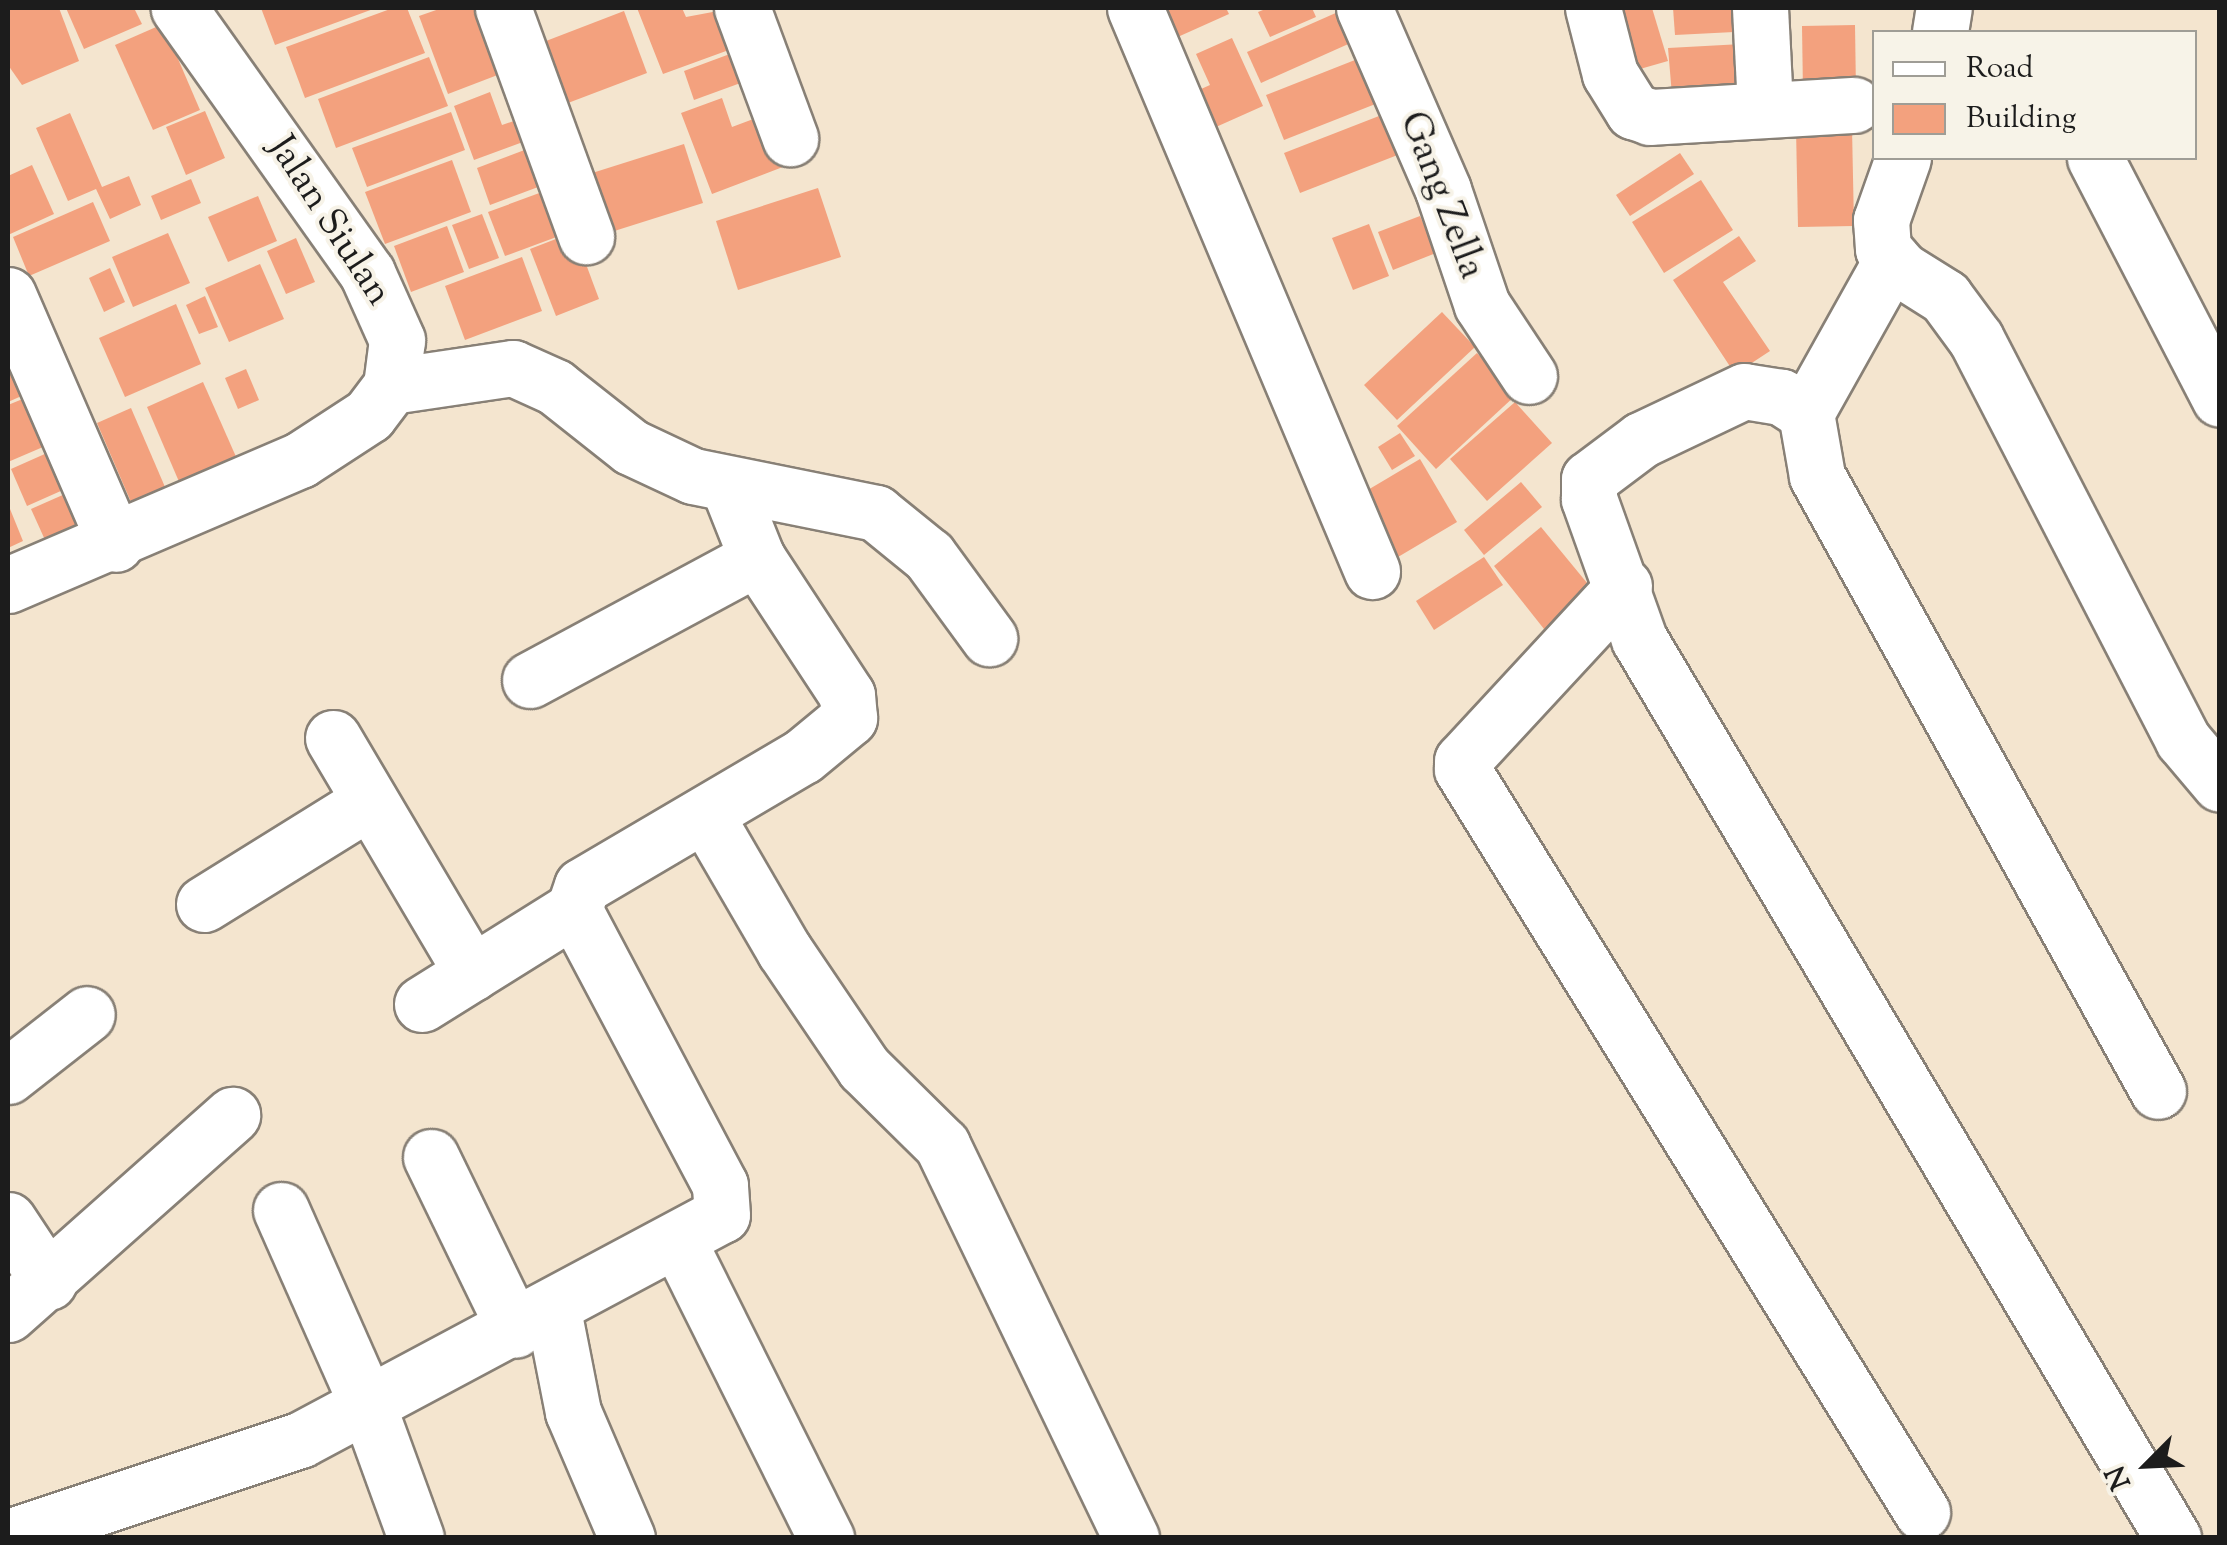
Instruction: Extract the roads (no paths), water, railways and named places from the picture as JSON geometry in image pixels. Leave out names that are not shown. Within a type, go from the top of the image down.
[{"type":"street","name":"Jalan Siulan","points":[[178,8],[367,273],[397,340],[391,386]]},
{"type":"street","points":[[503,8],[586,236]]},
{"type":"street","points":[[742,8],[790,138]]},
{"type":"street","points":[[1134,8],[1372,571]]},
{"type":"street","name":"Gang Zella","points":[[1364,8],[1443,190],[1482,305],[1530,376]]},
{"type":"street","points":[[1593,8],[1610,74],[1632,110],[1650,117],[1854,106]]},
{"type":"street","points":[[1760,8],[1765,108]]},
{"type":"street","points":[[1902,160],[1881,220],[1883,249],[1945,296],[1976,338],[2183,740],[2220,784]]},
{"type":"street","points":[[2096,160],[2220,398]]},
{"type":"street","points":[[1892,259],[1806,413],[1817,476],[2158,1091]]},
{"type":"street","points":[[8,295],[116,544]]},
{"type":"street","points":[[8,586],[116,544],[300,460],[370,415],[391,386],[513,368],[555,387],[649,458],[728,485],[876,513],[929,556],[989,638]]},
{"type":"street","points":[[1806,413],[1781,396],[1744,391],[1641,440],[1589,479],[1589,499],[1624,586],[1639,639],[2173,1538]]},
{"type":"street","points":[[422,1004],[574,909],[582,886],[803,756],[849,718],[846,694],[757,558],[728,485]]},
{"type":"street","points":[[530,680],[757,558]]},
{"type":"street","points":[[1624,586],[1462,761],[1462,770],[1922,1512]]},
{"type":"street","points":[[333,738],[472,973]]},
{"type":"street","points":[[204,904],[370,801]]},
{"type":"street","points":[[706,816],[784,950],[864,1068],[942,1144],[1131,1538]]},
{"type":"street","points":[[8,1537],[225,1468],[368,1406],[679,1243],[722,1214],[720,1185],[574,909]]},
{"type":"street","points":[[8,1076],[88,1014]]},
{"type":"street","points":[[8,1220],[28,1298],[232,1115]]},
{"type":"street","points":[[431,1157],[534,1320],[627,1538]]},
{"type":"street","points":[[282,1210],[368,1406],[416,1538]]},
{"type":"street","points":[[679,1243],[826,1538]]}]
